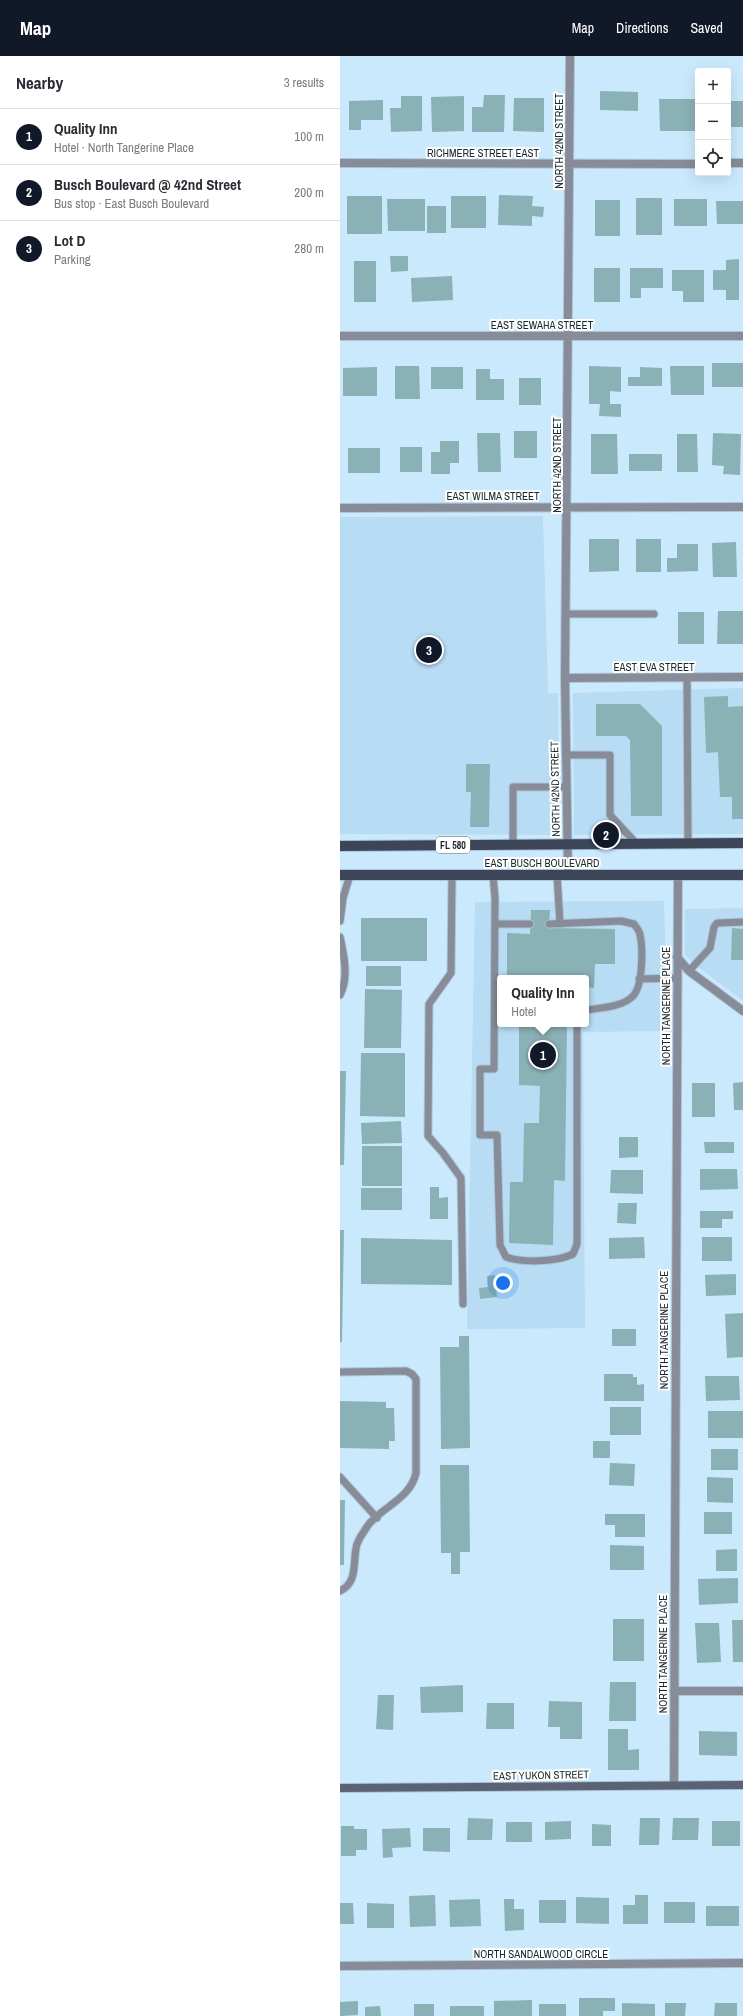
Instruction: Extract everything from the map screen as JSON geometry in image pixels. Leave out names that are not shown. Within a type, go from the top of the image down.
[{"type":"main road","name":"EAST BUSCH BOULEVARD","points":[[340,846],[743,843]]},
{"type":"main road","name":"EAST BUSCH BOULEVARD","points":[[345,875],[743,875]]},
{"type":"street","name":"NORTH 42ND STREET","points":[[568,875],[565,678],[570,56]]},
{"type":"street","name":"RICHMERE STREET EAST","points":[[340,163],[695,164]]},
{"type":"street","points":[[731,163],[743,163]]},
{"type":"street","name":"EAST SEWAHA STREET","points":[[340,336],[743,336]]},
{"type":"street","name":"EAST WILMA STREET","points":[[340,508],[743,507]]},
{"type":"street","name":"EAST EVA STREET","points":[[565,678],[743,677]]},
{"type":"street","name":"NORTH TANGERINE PLACE","points":[[674,1785],[678,875]]},
{"type":"street","points":[[677,957],[689,971],[743,1011]]},
{"type":"street","points":[[674,1691],[743,1691]]},
{"type":"street","name":"EAST YUKON STREET","points":[[340,1788],[743,1785]]},
{"type":"street","name":"NORTH SANDALWOOD CIRCLE","points":[[340,1966],[743,1963]]},
{"type":"lane","points":[[566,614],[654,614]]},
{"type":"lane","points":[[686,677],[688,843]]},
{"type":"lane","points":[[566,755],[610,755],[610,815],[636,843]]},
{"type":"lane","points":[[513,845],[513,787],[566,787]]},
{"type":"lane","points":[[340,921],[345,875]]},
{"type":"lane","points":[[452,875],[451,973],[429,1004],[428,1136],[443,1153],[461,1178],[463,1304]]},
{"type":"lane","points":[[493,875],[495,924],[494,1069],[480,1069],[480,1134],[496,1134],[500,1245],[506,1257],[516,1261],[564,1259],[573,1254],[577,1244],[577,1027]]},
{"type":"lane","points":[[557,875],[560,924]]},
{"type":"lane","points":[[550,924],[621,921],[634,924],[640,934],[638,989],[633,997],[618,1004],[589,1009]]},
{"type":"lane","points":[[689,971],[710,948],[714,927],[717,923],[743,922]]},
{"type":"lane","points":[[495,924],[530,924]]},
{"type":"lane","points":[[340,937],[344,970],[344,988],[340,995]]},
{"type":"lane","points":[[639,979],[677,978]]},
{"type":"lane","points":[[340,1372],[406,1371],[412,1374],[416,1379],[416,1473],[414,1482],[407,1491],[366,1528],[358,1544],[353,1578],[346,1588],[340,1590]]},
{"type":"lane","points":[[340,1477],[377,1518]]},
{"type":"shaded area","points":[[543,516],[548,693],[558,693],[559,835],[340,834],[340,517]]},
{"type":"shaded area","points":[[743,688],[743,834],[574,835],[573,693]]},
{"type":"shaded area","points":[[664,901],[668,1031],[583,1032],[585,1328],[467,1329],[475,902]]},
{"type":"shaded area","points":[[743,908],[743,1001],[694,964],[685,954],[685,909]]},
{"type":"building","points":[[600,91],[638,92],[638,111],[600,110]]},
{"type":"building","points":[[484,95],[505,95],[504,132],[472,132],[472,107],[483,107]]},
{"type":"building","points":[[401,96],[422,96],[422,131],[391,132],[390,108],[401,108]]},
{"type":"building","points":[[464,96],[464,131],[432,132],[431,97]]},
{"type":"building","points":[[514,98],[544,98],[544,132],[513,131]]},
{"type":"building","points":[[659,99],[695,99],[695,131],[660,131]]},
{"type":"building","points":[[383,100],[383,120],[361,120],[361,130],[349,130],[349,101]]},
{"type":"building","points":[[731,101],[743,101],[743,127],[731,127]]},
{"type":"building","points":[[499,195],[533,196],[532,206],[544,207],[543,217],[532,216],[532,226],[498,225]]},
{"type":"building","points":[[347,196],[382,196],[382,234],[347,234]]},
{"type":"building","points":[[451,196],[486,196],[486,228],[451,228]]},
{"type":"building","points":[[636,198],[662,198],[662,235],[636,235]]},
{"type":"building","points":[[387,199],[425,199],[425,231],[388,231]]},
{"type":"building","points":[[674,199],[707,199],[707,226],[674,226]]},
{"type":"building","points":[[595,200],[620,200],[620,236],[595,236]]},
{"type":"building","points":[[716,201],[743,201],[743,224],[717,224]]},
{"type":"building","points":[[427,206],[446,206],[446,233],[427,233]]},
{"type":"building","points":[[390,256],[408,256],[408,271],[391,272]]},
{"type":"building","points":[[739,259],[739,300],[726,300],[726,290],[713,290],[713,270],[726,270],[726,260]]},
{"type":"building","points":[[354,261],[376,261],[376,302],[354,302]]},
{"type":"building","points":[[594,268],[620,268],[620,302],[594,302]]},
{"type":"building","points":[[630,268],[663,268],[663,288],[641,288],[641,298],[630,298]]},
{"type":"building","points":[[672,270],[704,270],[704,302],[683,302],[683,291],[672,291]]},
{"type":"building","points":[[452,276],[453,300],[412,302],[411,278]]},
{"type":"building","points":[[712,363],[743,363],[743,387],[712,387]]},
{"type":"building","points":[[395,366],[419,366],[420,399],[395,399]]},
{"type":"building","points":[[589,366],[621,367],[621,392],[610,391],[610,404],[621,404],[621,417],[599,416],[600,404],[589,404]]},
{"type":"building","points":[[670,366],[704,366],[704,395],[671,395]]},
{"type":"building","points":[[377,367],[377,396],[343,396],[343,368]]},
{"type":"building","points":[[431,367],[463,367],[463,389],[431,389]]},
{"type":"building","points":[[640,367],[662,368],[662,386],[628,386],[628,377],[640,377]]},
{"type":"building","points":[[476,369],[490,369],[490,379],[504,379],[504,400],[476,400]]},
{"type":"building","points":[[519,378],[541,378],[541,405],[519,405]]},
{"type":"building","points":[[514,431],[537,431],[537,458],[514,458]]},
{"type":"building","points":[[477,433],[500,433],[501,472],[478,472]]},
{"type":"building","points":[[713,433],[741,434],[740,475],[723,474],[724,466],[712,465]]},
{"type":"building","points":[[591,434],[617,434],[618,474],[591,474]]},
{"type":"building","points":[[677,434],[697,434],[698,472],[677,472]]},
{"type":"building","points":[[440,441],[459,441],[459,463],[450,463],[450,474],[431,474],[431,452],[440,452]]},
{"type":"building","points":[[400,447],[422,447],[422,472],[400,472]]},
{"type":"building","points":[[348,448],[380,448],[380,473],[348,473]]},
{"type":"building","points":[[629,454],[662,454],[662,471],[629,471]]},
{"type":"building","points":[[589,539],[619,539],[619,571],[589,572]]},
{"type":"building","points":[[636,539],[661,539],[661,572],[636,572]]},
{"type":"building","points":[[736,542],[737,577],[713,577],[712,543]]},
{"type":"building","points":[[677,544],[698,544],[698,571],[667,572],[667,558],[677,558]]},
{"type":"building","points":[[718,611],[743,611],[743,644],[717,644]]},
{"type":"building","points":[[678,612],[704,612],[704,644],[678,644]]},
{"type":"building","points":[[728,696],[728,707],[743,706],[743,819],[732,819],[732,797],[720,797],[718,752],[706,753],[704,697]]},
{"type":"building","points":[[596,704],[640,704],[662,726],[662,816],[631,816],[630,740],[626,736],[596,736]]},
{"type":"building","points":[[466,764],[490,764],[489,827],[470,827],[471,792],[466,792]]},
{"type":"building","points":[[531,910],[550,910],[549,928],[615,929],[615,964],[595,964],[594,988],[589,987],[589,975],[507,975],[507,933],[530,934]]},
{"type":"building","points":[[361,918],[427,918],[427,961],[361,961]]},
{"type":"building","points":[[732,928],[743,929],[743,960],[731,960]]},
{"type":"building","points":[[366,966],[401,966],[401,986],[366,986]]},
{"type":"building","points":[[365,989],[402,990],[401,1048],[364,1048]]},
{"type":"building","points":[[519,1027],[567,1027],[565,1181],[554,1180],[553,1245],[509,1243],[510,1182],[523,1182],[524,1123],[539,1123],[540,1086],[519,1085]]},
{"type":"building","points":[[361,1053],[405,1053],[405,1117],[360,1116]]},
{"type":"building","points":[[340,1071],[346,1071],[344,1165],[340,1165]]},
{"type":"building","points":[[743,1082],[743,1110],[734,1110],[733,1083]]},
{"type":"building","points":[[692,1083],[715,1083],[715,1117],[692,1117]]},
{"type":"building","points":[[401,1121],[402,1143],[362,1144],[361,1123]]},
{"type":"building","points":[[619,1137],[638,1137],[638,1157],[619,1158]]},
{"type":"building","points":[[704,1142],[734,1142],[734,1153],[705,1153]]},
{"type":"building","points":[[362,1146],[402,1146],[402,1186],[362,1186]]},
{"type":"building","points":[[700,1169],[737,1169],[738,1189],[700,1190]]},
{"type":"building","points":[[611,1170],[643,1170],[643,1194],[610,1193]]},
{"type":"building","points":[[430,1187],[439,1187],[439,1198],[448,1197],[448,1219],[430,1219]]},
{"type":"building","points":[[361,1188],[402,1188],[402,1210],[361,1210]]},
{"type":"building","points":[[618,1203],[637,1203],[636,1224],[617,1223]]},
{"type":"building","points":[[700,1211],[733,1211],[733,1219],[722,1219],[722,1228],[700,1228]]},
{"type":"building","points":[[340,1230],[344,1230],[342,1342],[340,1342]]},
{"type":"building","points":[[644,1237],[645,1258],[609,1259],[609,1238]]},
{"type":"building","points":[[702,1237],[732,1237],[732,1261],[702,1261]]},
{"type":"building","points":[[361,1238],[452,1240],[452,1285],[361,1284]]},
{"type":"building","points":[[736,1274],[736,1295],[706,1296],[705,1275]]},
{"type":"building","points":[[495,1275],[497,1297],[480,1299],[479,1288],[488,1287],[487,1276]]},
{"type":"building","points":[[743,1313],[743,1357],[727,1358],[725,1314]]},
{"type":"building","points":[[612,1329],[636,1329],[636,1346],[612,1346]]},
{"type":"building","points":[[459,1336],[469,1336],[470,1448],[441,1449],[440,1347],[459,1347]]},
{"type":"building","points":[[604,1374],[633,1374],[633,1377],[637,1377],[637,1385],[644,1384],[644,1401],[604,1401]]},
{"type":"building","points":[[705,1376],[739,1376],[740,1400],[706,1401]]},
{"type":"building","points":[[340,1401],[386,1402],[386,1408],[394,1408],[395,1441],[389,1441],[389,1449],[340,1448]]},
{"type":"building","points":[[610,1407],[641,1407],[641,1435],[610,1435]]},
{"type":"building","points":[[708,1411],[743,1411],[743,1438],[708,1438]]},
{"type":"building","points":[[593,1441],[610,1441],[610,1458],[593,1458]]},
{"type":"building","points":[[711,1449],[738,1449],[738,1470],[711,1470]]},
{"type":"building","points":[[610,1463],[635,1464],[634,1486],[609,1485]]},
{"type":"building","points":[[440,1465],[469,1465],[470,1552],[460,1552],[460,1574],[451,1574],[451,1553],[441,1553]]},
{"type":"building","points":[[707,1477],[733,1478],[733,1503],[707,1502]]},
{"type":"building","points":[[340,1500],[345,1500],[344,1565],[340,1565]]},
{"type":"building","points":[[704,1512],[732,1512],[732,1534],[704,1534]]},
{"type":"building","points":[[605,1514],[645,1514],[645,1537],[615,1537],[615,1525],[605,1525]]},
{"type":"building","points":[[610,1545],[644,1546],[644,1570],[610,1570]]},
{"type":"building","points":[[737,1549],[737,1571],[716,1571],[716,1550]]},
{"type":"building","points":[[738,1578],[738,1603],[699,1605],[698,1579]]},
{"type":"building","points":[[613,1619],[644,1619],[644,1661],[613,1661]]},
{"type":"building","points":[[732,1620],[743,1620],[743,1662],[733,1662]]},
{"type":"building","points":[[695,1623],[719,1623],[721,1662],[697,1663]]},
{"type":"building","points":[[610,1682],[636,1682],[636,1721],[609,1721]]},
{"type":"building","points":[[463,1685],[463,1712],[421,1713],[420,1687]]},
{"type":"building","points":[[378,1695],[394,1695],[393,1730],[376,1729]]},
{"type":"building","points":[[549,1701],[582,1702],[582,1739],[560,1739],[560,1727],[548,1727]]},
{"type":"building","points":[[487,1703],[514,1703],[514,1729],[486,1729]]},
{"type":"building","points":[[608,1729],[628,1729],[628,1750],[639,1749],[639,1770],[608,1770]]},
{"type":"building","points":[[699,1731],[737,1732],[737,1756],[699,1755]]},
{"type":"building","points":[[468,1818],[493,1819],[492,1840],[467,1840]]},
{"type":"building","points":[[640,1818],[660,1818],[659,1845],[639,1845]]},
{"type":"building","points":[[673,1818],[699,1818],[698,1840],[672,1840]]},
{"type":"building","points":[[571,1821],[571,1839],[545,1840],[545,1822]]},
{"type":"building","points":[[712,1821],[740,1821],[740,1846],[712,1846]]},
{"type":"building","points":[[506,1822],[532,1822],[532,1842],[506,1842]]},
{"type":"building","points":[[592,1824],[611,1825],[611,1846],[592,1846]]},
{"type":"building","points":[[341,1826],[354,1826],[354,1829],[367,1829],[367,1850],[356,1850],[356,1856],[341,1856]]},
{"type":"building","points":[[410,1828],[411,1847],[392,1848],[393,1857],[383,1858],[382,1829]]},
{"type":"building","points":[[423,1828],[450,1828],[450,1852],[423,1851]]},
{"type":"building","points":[[435,1895],[436,1926],[410,1927],[409,1896]]},
{"type":"building","points":[[635,1895],[648,1895],[648,1924],[623,1924],[623,1905],[635,1905]]},
{"type":"building","points":[[576,1897],[609,1898],[609,1924],[576,1923]]},
{"type":"building","points":[[480,1899],[481,1926],[450,1927],[449,1900]]},
{"type":"building","points":[[504,1899],[514,1899],[514,1909],[524,1909],[524,1930],[505,1931]]},
{"type":"building","points":[[539,1900],[566,1900],[566,1923],[539,1923]]},
{"type":"building","points":[[664,1902],[695,1902],[695,1923],[664,1923]]},
{"type":"building","points":[[340,1903],[353,1903],[354,1924],[340,1924]]},
{"type":"building","points":[[367,1903],[394,1904],[394,1928],[367,1928]]},
{"type":"building","points":[[706,1906],[739,1906],[739,1926],[706,1926]]},
{"type":"building","points":[[579,1998],[615,1998],[615,2011],[603,2011],[603,2016],[579,2016]]},
{"type":"building","points":[[532,2000],[532,2016],[494,2016],[494,2001]]},
{"type":"building","points":[[358,2001],[358,2015],[340,2016],[340,2002]]},
{"type":"building","points":[[622,2003],[655,2004],[655,2016],[622,2016]]},
{"type":"building","points":[[665,2003],[686,2003],[685,2016],[665,2016]]},
{"type":"building","points":[[715,2003],[737,2003],[737,2016],[714,2016]]},
{"type":"building","points":[[414,2004],[434,2004],[434,2016],[414,2016]]},
{"type":"building","points":[[539,2004],[566,2004],[566,2016],[539,2016]]},
{"type":"building","points":[[380,2006],[381,2016],[365,2016],[365,2007]]},
{"type":"building","points":[[450,2006],[484,2006],[484,2016],[450,2016]]},
{"type":"place","name":"Lot D","points":[[429,650]]},
{"type":"place","name":"Busch Boulevard @ 42nd Street","points":[[606,835]]},
{"type":"place","name":"Quality Inn","points":[[543,1055]]}]
